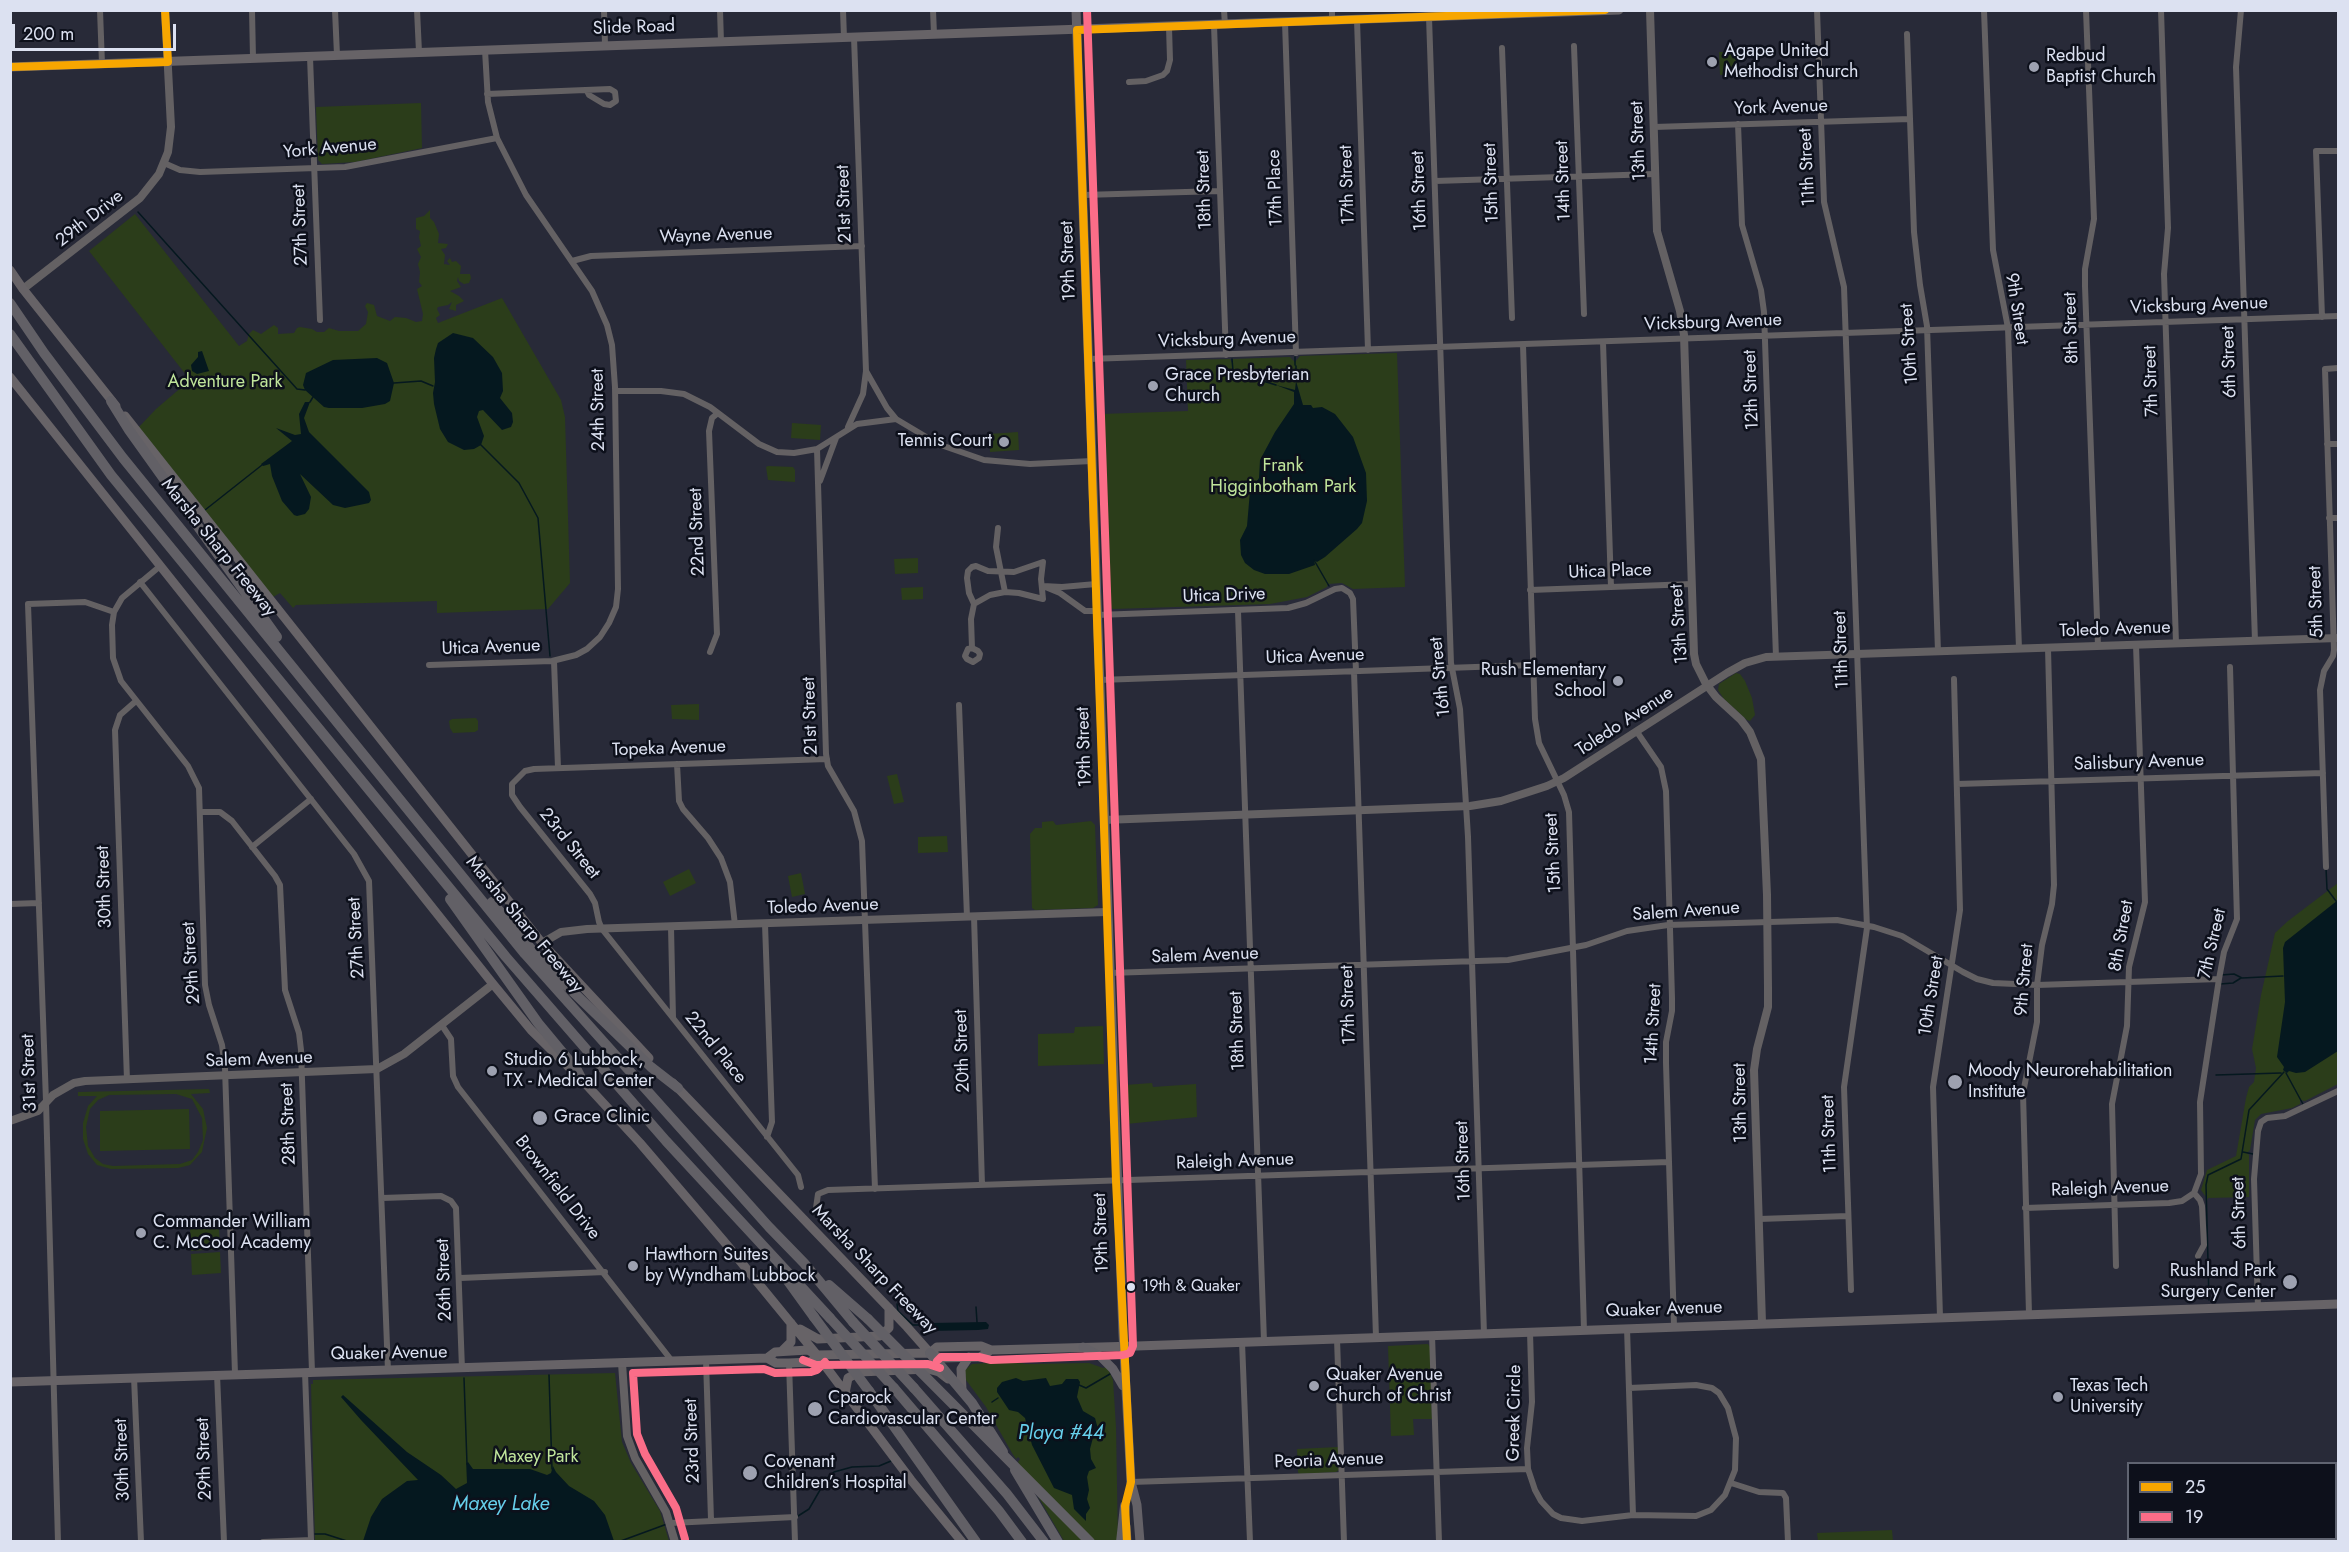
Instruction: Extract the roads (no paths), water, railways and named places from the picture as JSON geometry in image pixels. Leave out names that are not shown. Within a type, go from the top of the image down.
[{"type":"highway","name":"Marsha Sharp Freeway","points":[[10,303],[44,353],[123,458],[525,954],[804,1263],[1007,1494],[1044,1542]]},
{"type":"highway","name":"Marsha Sharp Freeway","points":[[10,334],[111,475],[506,957],[666,1141],[894,1388],[999,1511],[1022,1542]]},
{"type":"highway","points":[[10,341],[31,365]]},
{"type":"highway","points":[[111,401],[129,430],[283,644],[289,661]]},
{"type":"highway","points":[[400,828],[538,1023],[577,1070],[582,1080]]},
{"type":"highway","points":[[456,870],[481,890],[542,962],[651,1067],[678,1088]]},
{"type":"highway","points":[[764,1246],[976,1542]]},
{"type":"highway","points":[[804,1263],[868,1319],[1090,1542]]},
{"type":"highway","points":[[930,1353],[982,1417],[1058,1542]]},
{"type":"highway","points":[[1121,1542],[1125,1506]]},
{"type":"main road","name":"19th Street","points":[[1077,10],[1116,1181],[1131,1482],[1137,1505],[1140,1538]]},
{"type":"main road","name":"Slide Road","points":[[10,68],[605,45],[1169,27],[1285,22],[1332,16],[1357,20],[1489,13],[1619,10]]},
{"type":"main road","name":"Marsha Sharp Freeway","points":[[10,270],[111,401],[137,430],[237,560],[542,943],[587,994],[930,1353]]},
{"type":"main road","points":[[10,377],[493,984],[531,1030],[582,1080],[679,1188],[817,1355],[911,1480],[962,1542]]},
{"type":"main road","name":"Quaker Avenue","points":[[930,1353],[937,1347],[981,1346],[990,1350],[2338,1304]]},
{"type":"main road","points":[[790,1323],[818,1339],[880,1336],[889,1328],[889,1308]]},
{"type":"main road","points":[[782,1351],[791,1342],[790,1323]]},
{"type":"main road","points":[[1083,1347],[1100,1356],[1113,1369],[1126,1392]]},
{"type":"main road","name":"Quaker Avenue","points":[[767,1358],[775,1352],[808,1350],[817,1355],[930,1353],[940,1358],[980,1357],[990,1350]]},
{"type":"main road","name":"Quaker Avenue","points":[[10,1382],[767,1358],[776,1363],[789,1363],[811,1362],[817,1355]]},
{"type":"main road","points":[[962,1390],[961,1369],[969,1357]]},
{"type":"main road","points":[[845,1393],[848,1378],[859,1372],[928,1369],[939,1372],[962,1390]]},
{"type":"main road","name":"19th Street","points":[[1127,1542],[1125,1506],[1131,1482]]},
{"type":"street","points":[[100,10],[102,64]]},
{"type":"street","points":[[165,10],[171,127],[170,144],[165,163]]},
{"type":"street","points":[[252,10],[253,58]]},
{"type":"street","points":[[335,10],[337,55]]},
{"type":"street","points":[[417,10],[418,52]]},
{"type":"street","points":[[604,10],[605,45]]},
{"type":"street","points":[[720,10],[721,42]]},
{"type":"street","points":[[843,10],[844,38]]},
{"type":"street","points":[[933,10],[934,34]]},
{"type":"street","points":[[1224,10],[1225,24]]},
{"type":"street","name":"13th Street","points":[[1650,10],[1657,231],[1680,311],[1684,339],[1694,654],[1696,664],[1707,686],[1750,732],[1761,759],[1768,922],[1768,1006],[1754,1070],[1762,1323]]},
{"type":"street","name":"11th Street","points":[[1817,10],[1824,202],[1842,273],[1846,333],[1867,925],[1844,1087],[1851,1290]]},
{"type":"street","name":"9th Street","points":[[1984,10],[1993,250],[2007,328],[2019,649]]},
{"type":"street","name":"8th Street","points":[[2086,10],[2094,219],[2085,269],[2098,646]]},
{"type":"street","name":"7th Street","points":[[2161,10],[2168,228],[2164,274],[2165,322],[2176,643]]},
{"type":"street","name":"6th Street","points":[[2241,10],[2236,67],[2255,641]]},
{"type":"street","name":"16th Street","points":[[1429,17],[1452,668],[1460,709],[1465,807],[1484,1334]]},
{"type":"street","name":"17th Street","points":[[1357,20],[1368,350]]},
{"type":"street","name":"17th Place","points":[[1285,22],[1296,352]]},
{"type":"street","name":"18th Street","points":[[1214,25],[1226,355]]},
{"type":"street","points":[[1129,82],[1146,81],[1163,75],[1167,71],[1170,60],[1169,27]]},
{"type":"street","name":"10th Street","points":[[1907,34],[1915,243],[1927,330],[1938,652]]},
{"type":"street","name":"21st Street","points":[[846,430],[859,406],[866,382],[854,37]]},
{"type":"street","name":"14th Street","points":[[1574,46],[1584,314]]},
{"type":"street","name":"15th Street","points":[[1502,48],[1512,318]]},
{"type":"street","name":"24th Street","points":[[485,50],[487,94],[497,138],[526,195],[592,291],[607,325],[612,345],[615,391],[618,589],[616,607],[600,637],[587,649],[576,655],[554,661]]},
{"type":"street","name":"27th Street","points":[[310,57],[320,320]]},
{"type":"street","points":[[487,94],[586,91]]},
{"type":"street","name":"York Avenue","points":[[1654,127],[1910,119]]},
{"type":"street","name":"12th Street","points":[[1738,124],[1741,214],[1763,300],[1776,657]]},
{"type":"street","name":"York Avenue","points":[[165,163],[180,170],[200,172],[358,165],[497,138]]},
{"type":"street","points":[[2322,317],[2316,151],[2338,150]]},
{"type":"street","name":"29th Drive","points":[[23,289],[140,198],[153,184],[165,163]]},
{"type":"street","points":[[1435,181],[1655,174]]},
{"type":"street","points":[[1083,195],[1220,191]]},
{"type":"street","name":"Wayne Avenue","points":[[572,261],[591,256],[862,246]]},
{"type":"street","name":"Vicksburg Avenue","points":[[1088,359],[2338,316]]},
{"type":"street","points":[[1603,342],[1611,587]]},
{"type":"street","name":"15th Street","points":[[1523,345],[1536,728],[1539,742],[1568,807],[1584,1330]]},
{"type":"street","name":"5th Street","points":[[2326,867],[2320,690],[2324,672],[2333,656],[2336,638],[2329,518],[2325,369],[2338,368]]},
{"type":"street","name":"21st Street","points":[[866,370],[887,408],[896,419]]},
{"type":"street","points":[[615,391],[662,391],[684,394],[718,413],[759,444],[777,452],[794,453],[817,449],[846,430],[867,422],[896,419],[938,444],[984,460],[1030,464],[1092,461]]},
{"type":"street","name":"22nd Street","points":[[710,652],[717,634],[709,431],[712,418],[718,413]]},
{"type":"street","points":[[818,487],[836,438]]},
{"type":"street","points":[[2327,444],[2338,444]]},
{"type":"street","name":"21st Street","points":[[817,449],[827,759],[834,776],[855,811],[862,841],[875,1189]]},
{"type":"street","points":[[2329,518],[2338,518]]},
{"type":"street","points":[[999,528],[996,547],[1005,592]]},
{"type":"street","points":[[972,648],[971,619],[974,604],[967,584],[967,574],[970,569],[976,566],[988,572],[1002,572],[1022,570],[1043,562],[1043,599],[1018,592],[1005,592],[990,595],[974,604]]},
{"type":"street","points":[[114,612],[122,598],[159,567]]},
{"type":"street","name":"27th Street","points":[[140,582],[362,864],[369,881],[388,1371]]},
{"type":"street","points":[[1043,586],[1096,584]]},
{"type":"street","name":"Utica Place","points":[[1530,590],[1692,584]]},
{"type":"street","points":[[1043,586],[1060,593],[1085,611],[1097,613]]},
{"type":"street","name":"Utica Drive","points":[[1097,613],[1288,608],[1306,603],[1335,589],[1342,588],[1347,591]]},
{"type":"street","name":"17th Street","points":[[1347,591],[1354,601],[1358,811],[1376,1337]]},
{"type":"street","name":"31st Street","points":[[58,1542],[53,1392],[55,1380],[28,604],[85,602],[114,612]]},
{"type":"street","name":"18th Street","points":[[1238,611],[1264,1341]]},
{"type":"street","name":"29th Street","points":[[114,612],[113,658],[121,681],[195,777],[199,788],[205,985],[222,1045],[225,1076],[235,1374]]},
{"type":"street","name":"Toledo Avenue","points":[[1104,819],[1465,807],[1508,799],[1557,782],[1707,686],[1755,659],[2336,638]]},
{"type":"street","name":"8th Street","points":[[2116,1266],[2112,1104],[2127,1026],[2129,968],[2145,902],[2136,645]]},
{"type":"street","name":"9th Street","points":[[2029,1314],[2023,1093],[2037,1022],[2037,985],[2042,945],[2052,904],[2048,648]]},
{"type":"street","points":[[554,661],[558,768]]},
{"type":"street","name":"Utica Avenue","points":[[429,665],[554,661]]},
{"type":"street","name":"Utica Avenue","points":[[1099,680],[1533,665]]},
{"type":"street","name":"7th Street","points":[[2194,1193],[2201,1174],[2200,1110],[2218,979],[2224,952],[2237,919],[2230,667]]},
{"type":"street","name":"10th Street","points":[[1940,1317],[1933,1087],[1960,910],[1954,679]]},
{"type":"street","name":"30th Street","points":[[127,1080],[115,730],[120,715],[136,701]]},
{"type":"street","name":"20th Street","points":[[959,705],[982,1185]]},
{"type":"street","name":"14th Street","points":[[1637,732],[1654,755],[1664,778],[1672,1011],[1666,1042],[1674,1326]]},
{"type":"street","name":"Topeka Avenue","points":[[515,780],[525,771],[558,768],[827,759]]},
{"type":"street","points":[[677,764],[679,801],[721,858],[730,882],[735,925]]},
{"type":"street","name":"Salisbury Avenue","points":[[1957,784],[2323,772]]},
{"type":"street","name":"23rd Street","points":[[515,780],[512,784],[512,795],[590,894],[595,903],[602,929]]},
{"type":"street","points":[[252,847],[311,799]]},
{"type":"street","name":"28th Street","points":[[200,812],[214,811],[226,816],[280,885],[285,990],[299,1033],[302,1073],[311,1540],[263,1542]]},
{"type":"street","points":[[10,904],[39,903]]},
{"type":"street","name":"Toledo Avenue","points":[[542,943],[561,932],[602,929],[1107,912]]},
{"type":"street","name":"Salem Avenue","points":[[1109,973],[1472,962],[1525,958],[1574,948],[1627,931],[1670,925],[1837,920],[1867,925],[1902,936],[1977,979],[1993,983],[2037,985],[2218,979]]},
{"type":"street","points":[[765,924],[772,1122],[767,1137]]},
{"type":"street","points":[[670,927],[673,1019]]},
{"type":"street","name":"22nd Place","points":[[602,929],[798,1175],[801,1187]]},
{"type":"street","name":"Salem Avenue","points":[[10,1121],[38,1111],[46,1101],[74,1083],[377,1069],[404,1054],[493,984]]},
{"type":"street","name":"Brownfield Drive","points":[[441,1024],[451,1039],[453,1076],[458,1087],[605,1272],[673,1362]]},
{"type":"street","name":"6th Street","points":[[2259,1307],[2254,1170],[2258,1131],[2264,1120],[2292,1114],[2338,1091]]},
{"type":"street","name":"Raleigh Avenue","points":[[816,1208],[816,1198],[822,1191],[1669,1162]]},
{"type":"street","points":[[2194,1193],[2202,1206],[2204,1245],[2198,1256]]},
{"type":"street","name":"Raleigh Avenue","points":[[2025,1208],[2169,1203],[2182,1201],[2194,1193]]},
{"type":"street","name":"26th Street","points":[[382,1198],[443,1197],[454,1204],[457,1212],[462,1369]]},
{"type":"street","points":[[1759,1219],[1848,1216]]},
{"type":"street","points":[[460,1278],[605,1272]]},
{"type":"street","points":[[1627,1328],[1633,1515]]},
{"type":"street","name":"Greek Circle","points":[[1530,1332],[1532,1402],[1527,1448],[1528,1468],[1535,1490],[1553,1514],[1561,1518],[1582,1521],[1633,1515],[1696,1516],[1711,1510],[1720,1502],[1731,1483],[1737,1455],[1736,1438],[1728,1408],[1719,1393],[1712,1388],[1696,1385],[1629,1388]]},
{"type":"street","points":[[1432,1335],[1439,1542]]},
{"type":"street","points":[[1337,1339],[1344,1542]]},
{"type":"street","points":[[1242,1342],[1250,1542]]},
{"type":"street","name":"23rd Street","points":[[706,1360],[711,1520]]},
{"type":"street","points":[[622,1363],[627,1436],[635,1458],[656,1493],[670,1523],[675,1542]]},
{"type":"street","points":[[789,1363],[795,1542]]},
{"type":"street","name":"29th Street","points":[[217,1374],[224,1542]]},
{"type":"street","name":"30th Street","points":[[135,1377],[141,1542]]},
{"type":"street","name":"Peoria Avenue","points":[[1131,1482],[1528,1468]]},
{"type":"street","points":[[1731,1483],[1759,1492],[1783,1493],[1786,1498],[1788,1542]]},
{"type":"street","points":[[670,1523],[795,1517]]},
{"type":"water","points":[[453,333],[473,338],[493,357],[502,373],[503,391],[500,398],[512,413],[511,427],[502,430],[483,410],[479,411],[477,417],[484,436],[481,445],[474,449],[464,450],[448,442],[440,429],[434,404],[436,349],[438,343]]},
{"type":"water","points":[[202,351],[209,371],[197,374],[192,371],[191,365],[198,357],[198,352]]},
{"type":"water","points":[[377,358],[387,363],[394,383],[390,401],[385,404],[362,408],[329,408],[324,407],[305,390],[303,385],[306,373],[333,360]]},
{"type":"water","points":[[1296,381],[1303,405],[1311,405],[1313,408],[1322,407],[1335,414],[1353,437],[1366,473],[1367,501],[1362,523],[1325,557],[1317,562],[1314,560],[1315,565],[1289,574],[1265,574],[1245,563],[1241,555],[1240,540],[1247,526],[1250,491],[1259,478],[1260,460],[1294,404],[1294,392],[1276,385],[1295,390]]},
{"type":"water","points":[[305,402],[310,402],[304,418],[309,432],[369,492],[371,500],[369,503],[345,508],[333,505],[300,474],[311,497],[309,509],[305,514],[297,516],[282,501],[270,464],[263,466],[261,464],[292,441],[276,428],[295,435],[301,434],[299,414]]},
{"type":"water","points":[[2338,900],[2338,1051],[2305,1072],[2289,1071],[2287,1073],[2283,1070],[2284,1067],[2277,1057],[2285,1002],[2283,948],[2285,942]]},
{"type":"water","points":[[986,1322],[989,1325],[988,1329],[978,1330],[931,1331],[927,1325],[931,1323]]},
{"type":"water","name":"Playa #44","points":[[1016,1378],[1023,1381],[1046,1378],[1050,1386],[1062,1384],[1066,1379],[1078,1379],[1080,1382],[1077,1397],[1083,1411],[1095,1418],[1098,1429],[1094,1434],[1090,1449],[1091,1459],[1096,1468],[1089,1471],[1087,1477],[1089,1490],[1087,1499],[1090,1508],[1086,1514],[1086,1521],[1074,1509],[1072,1495],[1054,1488],[1032,1445],[1025,1418],[1018,1412],[1009,1410],[997,1392],[1002,1382]]},
{"type":"water","name":"Maxey Lake","points":[[343,1395],[407,1452],[441,1475],[456,1489],[467,1483],[466,1464],[468,1462],[473,1469],[530,1469],[547,1475],[551,1473],[553,1466],[569,1486],[594,1501],[605,1515],[614,1541],[363,1541],[371,1517],[382,1499],[407,1481],[418,1480],[361,1420],[341,1397]]},
{"type":"waterway","points":[[138,212],[297,389],[305,390]]},
{"type":"waterway","points":[[1295,357],[1295,365]]},
{"type":"waterway","points":[[1232,359],[1233,371]]},
{"type":"waterway","points":[[1296,366],[1296,381]]},
{"type":"waterway","points":[[1234,372],[1276,385]]},
{"type":"waterway","points":[[394,383],[421,381],[433,386]]},
{"type":"waterway","points":[[310,402],[313,397]]},
{"type":"waterway","points":[[481,445],[519,483],[538,518],[550,656]]},
{"type":"waterway","points":[[205,510],[262,465]]},
{"type":"waterway","points":[[1314,560],[1329,586]]},
{"type":"waterway","points":[[2326,868],[2327,889],[2336,901]]},
{"type":"waterway","points":[[2221,975],[2234,974],[2242,978],[2283,976]]},
{"type":"waterway","points":[[2220,984],[2233,983],[2241,978]]},
{"type":"waterway","points":[[2209,1300],[2206,1185],[2208,1175],[2241,1159],[2249,1110],[2284,1072]]},
{"type":"waterway","points":[[2216,1075],[2281,1073]]},
{"type":"waterway","points":[[2286,1073],[2304,1106]]},
{"type":"waterway","points":[[2243,1152],[2253,1154]]},
{"type":"waterway","points":[[897,1304],[898,1311],[913,1325],[927,1325]]},
{"type":"waterway","points":[[976,1307],[977,1322]]},
{"type":"waterway","points":[[1079,1385],[1086,1388],[1110,1374]]},
{"type":"waterway","points":[[549,1375],[552,1469]]},
{"type":"waterway","points":[[464,1378],[467,1464]]},
{"type":"waterway","points":[[992,1402],[998,1398]]},
{"type":"waterway","points":[[798,1516],[809,1509],[827,1478],[834,1472],[852,1467],[879,1466],[891,1461]]},
{"type":"waterway","points":[[618,1542],[667,1524]]},
{"type":"waterway","points":[[315,1534],[325,1534],[350,1542]]},
{"type":"place","name":"Agape United Methodist Church","points":[[1712,62]]},
{"type":"place","name":"Redbud Baptist Church","points":[[2034,67]]},
{"type":"place","name":"Grace Presbyterian Church","points":[[1153,386]]},
{"type":"place","name":"Tennis Court","points":[[1004,442]]},
{"type":"place","name":"Rush Elementary School","points":[[1618,681]]},
{"type":"place","name":"Studio 6 Lubbock, TX - Medical Center","points":[[492,1071]]},
{"type":"place","name":"Moody Neurorehabilitation Institute","points":[[1955,1082]]},
{"type":"place","name":"Grace Clinic","points":[[540,1118]]},
{"type":"place","name":"Commander William C. McCool Academy","points":[[141,1233]]},
{"type":"place","name":"Hawthorn Suites by Wyndham Lubbock","points":[[633,1266]]},
{"type":"place","name":"Rushland Park Surgery Center","points":[[2290,1282]]},
{"type":"place","name":"19th & Quaker","points":[[1131,1287]]},
{"type":"place","name":"Quaker Avenue Church of Christ","points":[[1314,1386]]},
{"type":"place","name":"Texas Tech University","points":[[2058,1397]]},
{"type":"place","name":"Cparock Cardiovascular Center","points":[[815,1409]]},
{"type":"place","name":"Covenant Children’s Hospital","points":[[750,1473]]},
{"type":"park label","name":"Adventure Park","points":[[225,383]]},
{"type":"park label","name":"Frank Higginbotham Park","points":[[1283,477]]},
{"type":"park label","name":"Maxey Park","points":[[536,1458]]}]
